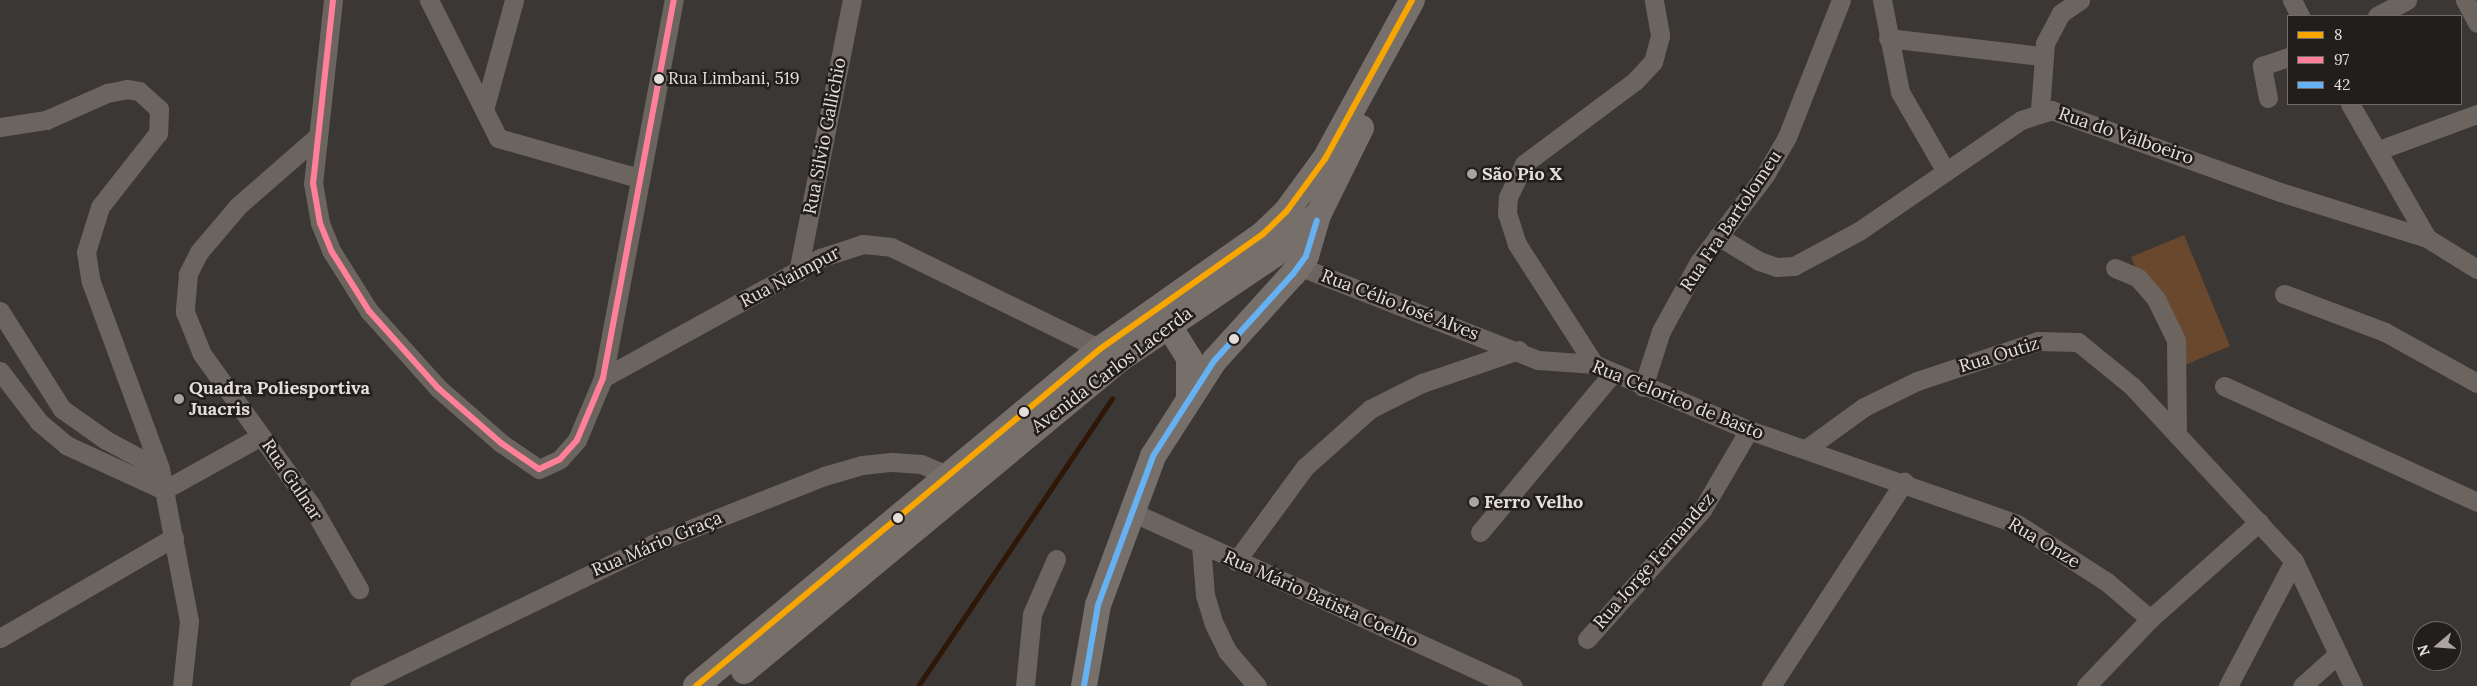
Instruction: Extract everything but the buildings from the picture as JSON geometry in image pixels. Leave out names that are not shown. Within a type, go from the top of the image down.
[{"type":"main road","name":"Avenida Carlos Lacerda","points":[[1107,357],[1174,334],[1274,239],[1325,159],[1412,0]]},
{"type":"main road","name":"Avenida Carlos Lacerda","points":[[696,686],[958,479],[1107,357],[1172,297],[1319,212],[1431,0]]},
{"type":"main road","points":[[1084,686],[1098,605],[1130,511],[1153,456],[1189,398],[1218,357],[1298,266],[1319,212]]},
{"type":"main road","points":[[1269,298],[1280,279],[1274,239]]},
{"type":"main road","points":[[1172,297],[1174,334],[1189,358],[1189,398]]},
{"type":"main road","points":[[1174,334],[1218,357]]},
{"type":"main road","name":"Avenida Carlos Lacerda","points":[[724,686],[958,479]]},
{"type":"street","points":[[333,0],[316,137],[315,202],[345,277],[438,388],[502,443],[535,468],[553,465],[577,440],[603,378],[638,178],[674,0]]},
{"type":"street","points":[[430,0],[484,110],[502,141],[638,178]]},
{"type":"street","points":[[484,110],[514,0]]},
{"type":"street","name":"Rua Silvio Gallichio","points":[[798,272],[852,0]]},
{"type":"street","points":[[1594,364],[1517,244],[1507,214],[1508,197],[1524,164],[1635,81],[1653,62],[1660,35],[1654,0]]},
{"type":"street","name":"Rua Fra Bartolomeu","points":[[1643,387],[1662,331],[1718,236],[1765,175],[1787,137],[1842,0]]},
{"type":"street","points":[[1882,0],[1892,68],[1906,110],[1945,170]]},
{"type":"street","points":[[2040,110],[2042,56],[2060,13],[2080,0]]},
{"type":"street","points":[[2292,0],[2300,15]]},
{"type":"street","points":[[2379,15],[2407,0]]},
{"type":"street","points":[[2465,0],[2477,23]]},
{"type":"street","points":[[1888,38],[2042,56]]},
{"type":"street","points":[[2268,98],[2262,66],[2287,57]]},
{"type":"street","points":[[0,127],[46,120],[106,93],[128,89],[139,91],[159,109],[158,133],[100,207],[86,252],[91,282],[160,469],[189,621],[182,686]]},
{"type":"street","points":[[2351,105],[2379,150],[2427,238]]},
{"type":"street","name":"Rua do Valboeiro","points":[[1718,236],[1759,261],[1776,267],[1794,266],[1860,231],[1945,170],[2040,110],[2108,128],[2280,192],[2427,238],[2477,269]]},
{"type":"street","points":[[2379,150],[2477,114]]},
{"type":"street","name":"Rua Gulnar","points":[[316,137],[238,206],[199,252],[188,274],[185,312],[190,329],[202,354],[311,505],[360,589]]},
{"type":"street","name":"Rua Célio José Alves","points":[[1274,239],[1298,266],[1519,350]]},
{"type":"street","name":"Rua Naimpur","points":[[603,378],[842,248],[891,248],[1107,357]]},
{"type":"street","points":[[2115,268],[2138,278],[2156,299],[2176,340],[2177,435]]},
{"type":"street","points":[[2284,294],[2385,332],[2477,382]]},
{"type":"street","points":[[0,311],[62,409],[106,440],[160,469]]},
{"type":"street","name":"Rua Outiz","points":[[1806,449],[1864,407],[1917,381],[2017,347],[2056,340],[2078,342],[2096,355],[2177,435],[2294,561],[2353,686]]},
{"type":"street","points":[[1236,561],[1306,467],[1370,409],[1422,383],[1519,350]]},
{"type":"street","name":"Rua Celorico de Basto","points":[[1519,350],[1538,360],[1594,364],[1612,374],[1749,430],[1901,481]]},
{"type":"street","points":[[0,371],[40,422],[66,445],[164,490]]},
{"type":"street","points":[[1480,532],[1612,374]]},
{"type":"street","points":[[2224,386],[2477,502]]},
{"type":"street","name":"Rua Jorge Fernandez","points":[[1587,639],[1702,510],[1749,430]]},
{"type":"street","points":[[164,490],[261,436]]},
{"type":"street","name":"Rua Mário Graça","points":[[358,686],[655,543],[786,490],[862,465],[921,464],[958,479]]},
{"type":"street","points":[[1771,686],[1901,481]]},
{"type":"street","name":"Rua Onze","points":[[1901,481],[2017,524],[2107,582],[2150,619]]},
{"type":"street","name":"Rua Mário Batista Coelho","points":[[1130,511],[1200,545],[1513,686]]},
{"type":"street","points":[[2086,686],[2150,619],[2259,522]]},
{"type":"street","points":[[0,638],[174,537]]},
{"type":"street","points":[[1200,545],[1205,595],[1214,624],[1227,651],[1256,686]]},
{"type":"street","points":[[1025,686],[1032,614],[1056,559]]},
{"type":"street","points":[[2228,686],[2294,561]]},
{"type":"street","points":[[2302,686],[2338,654]]},
{"type":"shaded area","points":[[2184,235],[2230,346],[2178,368],[2131,257]]},
{"type":"waterway","points":[[918,686],[1112,398]]},
{"type":"transit line","name":"97","points":[[333,0],[313,183],[320,223],[332,252],[369,311],[438,388],[501,443],[539,469],[560,459],[577,440],[603,378],[674,0]]},
{"type":"transit line","name":"8","points":[[696,686],[1100,349],[1263,234],[1286,212],[1325,159],[1412,0]]},
{"type":"transit line","name":"42","points":[[1084,686],[1098,605],[1153,456],[1214,361],[1293,274],[1306,256],[1317,221]]},
{"type":"place","name":"Rua Limbani, 519","points":[[659,79]]},
{"type":"place","name":"São Pio X","points":[[1472,174]]},
{"type":"place","name":"Quadra Poliesportiva Juacris","points":[[179,399]]},
{"type":"place","name":"Ferro Velho","points":[[1474,502]]}]
